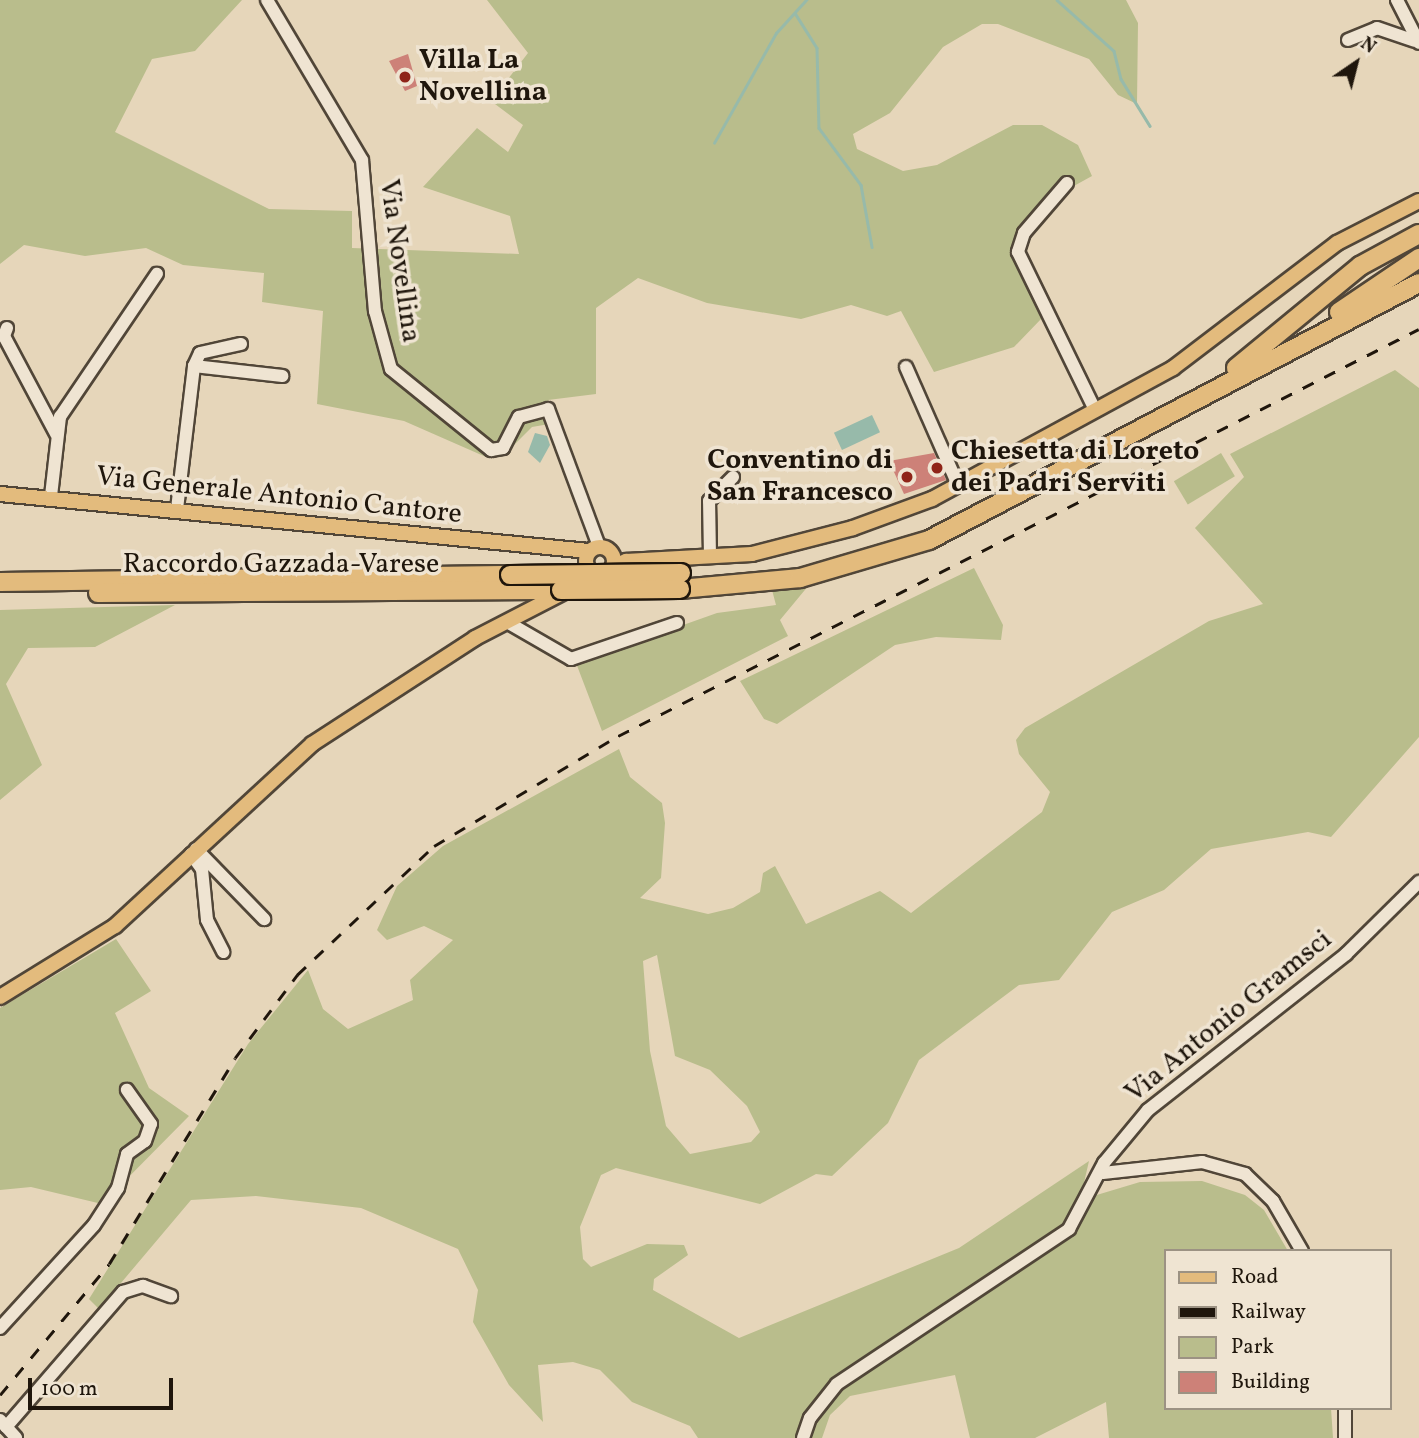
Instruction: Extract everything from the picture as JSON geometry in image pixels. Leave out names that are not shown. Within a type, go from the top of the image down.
[{"type":"highway","name":"Raccordo Gazzada-Varese","points":[[1209,392],[1360,266],[1419,234]]},
{"type":"highway","points":[[1260,364],[1419,258]]},
{"type":"highway","name":"Raccordo Gazzada-Varese","points":[[0,593],[472,583],[510,575],[681,581],[800,579],[881,558],[973,518],[1260,364],[1419,283]]},
{"type":"highway","points":[[1241,364],[1319,306],[1375,287]]},
{"type":"highway","name":"Raccordo Gazzada-Varese","points":[[510,575],[561,592]]},
{"type":"highway","name":"Raccordo Gazzada-Varese","points":[[0,582],[472,583],[561,592],[681,581]]},
{"type":"main road","points":[[0,997],[117,924],[312,744],[591,571],[617,561],[752,554],[853,528],[958,485],[1217,339],[1361,227],[1419,201]]},
{"type":"main road","name":"Via Generale Antonio Cantore","points":[[0,494],[51,496],[177,509],[552,551],[594,549]]},
{"type":"main road","points":[[591,571],[594,549],[617,561]]},
{"type":"main road","name":"Via Generale Antonio Cantore","points":[[552,551],[591,571]]},
{"type":"street","name":"Via Novellina","points":[[267,0],[362,160],[375,310],[391,369],[491,450],[503,448],[519,417],[548,410],[594,549]]},
{"type":"street","points":[[1397,0],[1417,42]]},
{"type":"street","points":[[1348,40],[1377,28],[1417,42]]},
{"type":"street","points":[[1066,183],[1024,233],[1018,251],[1095,410]]},
{"type":"street","points":[[51,496],[60,417],[149,277],[157,274]]},
{"type":"street","points":[[7,328],[4,336],[57,434]]},
{"type":"street","points":[[177,509],[194,366],[201,353],[241,344]]},
{"type":"street","points":[[194,366],[282,376]]},
{"type":"street","points":[[906,367],[958,485]]},
{"type":"street","points":[[710,556],[709,501],[733,477]]},
{"type":"street","points":[[507,622],[571,659],[677,623]]},
{"type":"street","points":[[194,851],[264,919]]},
{"type":"street","points":[[194,851],[202,869],[207,920],[223,952]]},
{"type":"street","name":"Via Antonio Gramsci","points":[[803,1438],[836,1384],[1069,1229],[1102,1173],[1148,1110],[1346,954],[1419,882]]},
{"type":"street","points":[[0,1328],[94,1225],[118,1188],[127,1154],[145,1140],[151,1124],[127,1090]]},
{"type":"street","points":[[1102,1173],[1202,1162],[1245,1174],[1273,1201],[1301,1249]]},
{"type":"street","points":[[16,1438],[3,1423],[123,1292],[143,1286],[171,1296]]},
{"type":"street","points":[[1345,1410],[1346,1438]]},
{"type":"green space","points":[[0,0],[242,0],[195,51],[152,59],[115,132],[269,209],[352,211],[352,248],[519,254],[510,216],[423,187],[477,128],[508,152],[523,125],[491,101],[528,53],[487,0],[1126,0],[1138,23],[1137,104],[1118,95],[1089,59],[998,24],[982,24],[943,47],[890,113],[853,134],[857,149],[903,171],[937,165],[1013,125],[1042,125],[1078,145],[1092,176],[1043,203],[1021,249],[1042,318],[1014,347],[934,372],[901,311],[887,316],[851,305],[801,319],[707,303],[638,278],[596,308],[596,394],[548,400],[555,423],[532,427],[506,453],[486,457],[404,421],[317,404],[323,311],[262,302],[264,273],[183,265],[146,248],[85,256],[24,245],[0,264]]},
{"type":"green space","points":[[1395,370],[1419,388],[1419,737],[1331,837],[1308,832],[1211,849],[1164,890],[1112,912],[1059,980],[1019,985],[919,1060],[888,1123],[832,1176],[816,1174],[760,1204],[616,1168],[601,1175],[580,1227],[583,1259],[591,1267],[647,1244],[684,1245],[688,1255],[654,1279],[653,1290],[739,1338],[959,1248],[1089,1161],[1080,1200],[1140,1182],[1202,1181],[1245,1195],[1264,1210],[1287,1249],[1164,1249],[1164,1410],[1331,1410],[1333,1438],[1109,1438],[1106,1402],[1035,1438],[970,1438],[955,1375],[850,1396],[830,1415],[822,1438],[698,1438],[690,1426],[632,1402],[600,1370],[573,1362],[538,1365],[543,1422],[509,1385],[473,1322],[478,1290],[458,1249],[361,1208],[256,1196],[191,1200],[99,1309],[89,1299],[248,1044],[308,970],[323,1009],[348,1029],[413,1000],[410,980],[453,940],[424,926],[387,940],[377,930],[397,886],[443,846],[619,749],[630,777],[662,803],[665,823],[661,878],[640,898],[708,914],[733,908],[760,892],[763,873],[775,866],[806,924],[880,891],[911,913],[1042,812],[1050,792],[1019,754],[1016,740],[1025,728],[1209,621],[1263,604],[1195,528],[1244,477],[1230,454]],"holes":[[[657,955],[675,1056],[710,1070],[747,1106],[760,1132],[751,1142],[690,1154],[666,1126],[650,1051],[643,961]]]},
{"type":"green space","points":[[1221,453],[1235,476],[1188,504],[1174,481]]},
{"type":"green space","points":[[974,568],[1003,625],[1001,640],[936,637],[895,645],[777,724],[764,719],[740,681]]},
{"type":"green space","points":[[809,585],[780,620],[788,636],[602,731],[576,663],[717,613],[776,605],[772,590]]},
{"type":"green space","points":[[175,605],[95,647],[28,648],[6,684],[42,765],[0,800],[0,610]]},
{"type":"green space","points":[[116,939],[151,991],[115,1013],[149,1088],[189,1116],[102,1204],[31,1187],[0,1190],[0,1008]]},
{"type":"shaded area","points":[[872,415],[880,432],[842,450],[834,433]]},
{"type":"shaded area","points":[[535,433],[547,436],[550,445],[540,463],[528,452]]},
{"type":"building","name":"Villa La Novellina","points":[[408,54],[417,86],[405,91],[389,61]]},
{"type":"building","points":[[934,453],[946,480],[904,494],[889,461]]},
{"type":"waterway","points":[[714,143],[776,33],[806,0]]},
{"type":"waterway","points":[[1057,0],[1114,51],[1121,79],[1150,126]]},
{"type":"waterway","points":[[795,13],[817,48],[819,128],[861,185],[872,247]]},
{"type":"railway","points":[[0,1395],[109,1264],[235,1058],[297,975],[434,846],[618,736],[1419,329]]},
{"type":"place","name":"Villa La Novellina","points":[[405,77]]},
{"type":"place","name":"Chiesetta di Loreto dei Padri Serviti","points":[[937,468]]},
{"type":"place","name":"Conventino di San Francesco","points":[[907,477]]}]
